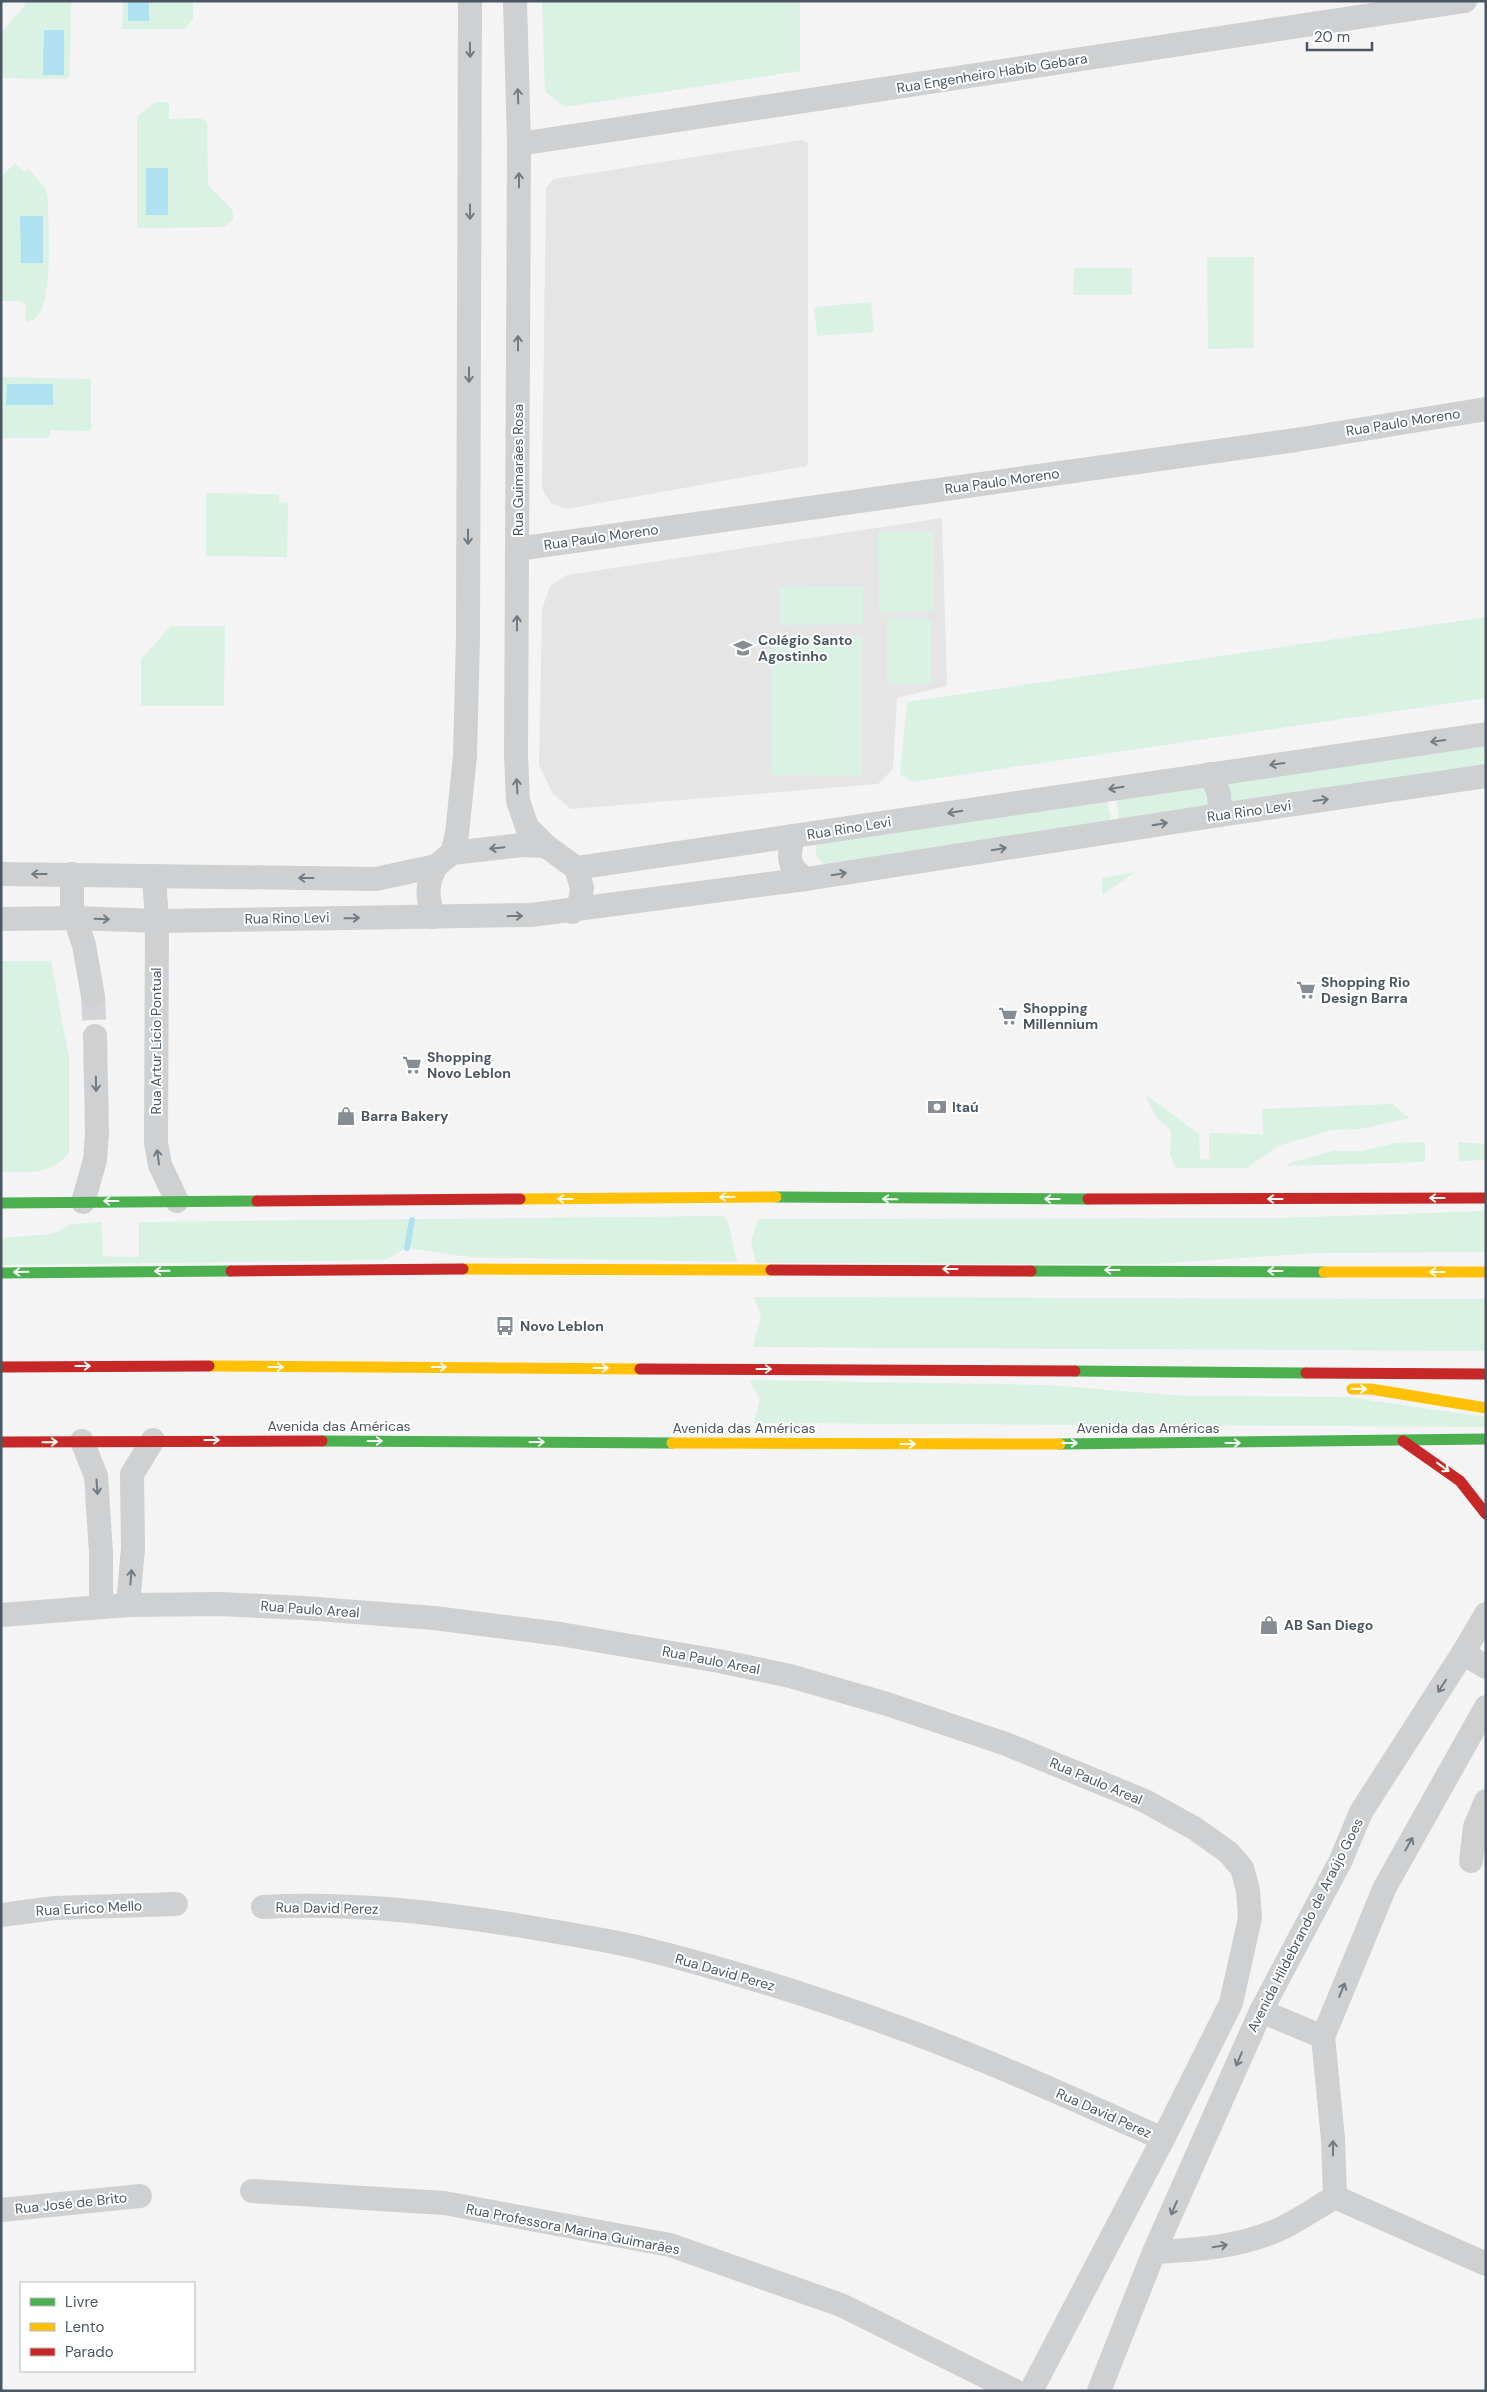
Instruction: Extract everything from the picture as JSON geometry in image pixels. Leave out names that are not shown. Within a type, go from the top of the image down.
[{"type":"main road","points":[[1,1203],[742,1197],[900,1199],[1486,1198]]},
{"type":"main road","points":[[1,1273],[210,1270],[822,1269],[1483,1271]]},
{"type":"main road","points":[[1,1367],[228,1366],[1260,1371],[1486,1374]]},
{"type":"main road","points":[[1260,1371],[1294,1385]]},
{"type":"main road","points":[[1341,1388],[1371,1389],[1486,1408]]},
{"type":"main road","name":"Avenida das Américas","points":[[1,1442],[153,1440],[849,1444],[1486,1439]]},
{"type":"main road","points":[[1403,1441],[1460,1480],[1478,1500],[1486,1514]]},
{"type":"main road","points":[[1478,1500],[1483,1486]]},
{"type":"street","points":[[433,917],[429,903],[428,882],[444,859],[457,834],[465,756],[468,636],[470,1]]},
{"type":"street","name":"Rua Guimarães Rosa","points":[[515,1],[519,144],[516,756],[518,801],[527,827],[546,846],[576,868]]},
{"type":"street","name":"Rua Engenheiro Habib Gebara","points":[[519,144],[1465,1]]},
{"type":"street","name":"Rua Paulo Moreno","points":[[517,549],[1296,440],[1486,409]]},
{"type":"street","name":"Rua Rino Levi","points":[[806,879],[796,872],[790,861],[789,852],[793,836],[1486,734]]},
{"type":"street","points":[[1211,774],[1219,794],[1220,815]]},
{"type":"street","name":"Rua Rino Levi","points":[[1,919],[75,918],[157,921],[531,916],[572,912],[806,879],[1486,776]]},
{"type":"street","points":[[572,912],[580,902],[582,888],[576,868],[793,836]]},
{"type":"street","points":[[1,874],[376,879],[444,859],[522,845],[546,846]]},
{"type":"street","points":[[72,874],[71,894],[75,918],[84,945],[94,996]]},
{"type":"street","name":"Rua Artur Lício Pontual","points":[[154,877],[157,921],[156,1144],[160,1166],[177,1201]]},
{"type":"street","points":[[82,1202],[95,1160],[97,1132],[95,1036]]},
{"type":"street","points":[[128,1605],[133,1548],[132,1474],[153,1440]]},
{"type":"street","points":[[82,1441],[96,1476],[101,1553],[101,1606]]},
{"type":"street","name":"Rua Paulo Areal","points":[[1,1615],[101,1606],[220,1604],[434,1618],[560,1634],[719,1661],[790,1676],[887,1704],[1006,1744],[1145,1801],[1194,1828],[1228,1852],[1242,1868],[1248,1890],[1250,1918],[1231,2002],[1163,2139]]},
{"type":"street","name":"Avenida Hildebrando de Araújo Goes","points":[[1099,2391],[1154,2252],[1260,2011],[1341,1860],[1361,1812],[1486,1614]]},
{"type":"street","points":[[1463,1653],[1486,1667]]},
{"type":"street","points":[[1335,2197],[1333,2139],[1323,2037],[1385,1886],[1486,1707]]},
{"type":"street","points":[[1471,1861],[1475,1827],[1486,1801]]},
{"type":"street","name":"Rua Eurico Mello","points":[[1,1915],[55,1908],[176,1904]]},
{"type":"street","name":"Rua David Perez","points":[[263,1907],[302,1905],[374,1908],[469,1918],[635,1947],[817,1999],[912,2032],[1002,2068],[1163,2139]]},
{"type":"street","points":[[1260,2011],[1323,2037]]},
{"type":"street","points":[[1031,2391],[1163,2139]]},
{"type":"street","name":"Rua Professora Marina Guimarães","points":[[252,2191],[444,2203],[670,2245],[841,2305],[1015,2391]]},
{"type":"street","name":"Rua José de Brito","points":[[1,2210],[140,2196]]},
{"type":"street","points":[[1154,2252],[1206,2249],[1248,2241],[1279,2230],[1335,2197]]},
{"type":"street","points":[[1335,2197],[1486,2264]]},
{"type":"shaded area","points":[[802,140],[808,143],[808,462],[806,466],[567,509],[551,503],[542,489],[546,187],[554,179]]},
{"type":"shaded area","name":"Colégio Santo Agostinho","points":[[942,518],[947,686],[897,698],[893,769],[878,784],[571,809],[553,794],[539,765],[542,609],[550,586],[567,575]]},
{"type":"green space","points":[[29,1],[71,1],[70,76],[65,79],[3,78],[1,75],[1,33]]},
{"type":"green space","points":[[123,1],[193,1],[193,20],[184,29],[122,29]]},
{"type":"green space","points":[[542,1],[800,1],[800,71],[565,107],[545,92]]},
{"type":"green space","points":[[156,102],[169,102],[169,119],[200,118],[207,122],[208,185],[233,211],[233,220],[224,227],[137,228],[137,117]]},
{"type":"green space","points":[[15,163],[24,172],[28,168],[46,189],[48,202],[49,258],[47,288],[39,314],[34,319],[25,322],[26,305],[20,301],[1,301],[1,177]]},
{"type":"green space","points":[[1207,257],[1254,257],[1254,348],[1208,349]]},
{"type":"green space","points":[[1074,268],[1132,268],[1132,295],[1073,295]]},
{"type":"green space","points":[[871,302],[874,332],[817,336],[814,307]]},
{"type":"green space","points":[[1,377],[91,379],[91,431],[50,430],[49,438],[1,438]]},
{"type":"green space","points":[[206,493],[279,494],[279,502],[288,503],[287,557],[206,556]]},
{"type":"green space","points":[[878,532],[933,532],[934,611],[879,612]]},
{"type":"green space","points":[[863,586],[863,624],[781,625],[780,587]]},
{"type":"green space","points":[[1486,617],[1486,698],[912,782],[900,774],[907,702]]},
{"type":"green space","points":[[887,619],[931,619],[931,684],[887,684]]},
{"type":"green space","points":[[171,626],[225,626],[224,706],[141,706],[141,659]]},
{"type":"green space","points":[[773,635],[862,636],[862,776],[772,775]]},
{"type":"green space","points":[[1486,741],[1486,768],[1228,805],[1220,780]]},
{"type":"green space","points":[[1203,782],[1211,808],[1119,820],[1116,796]]},
{"type":"green space","points":[[1107,800],[1111,817],[1109,822],[827,864],[820,861],[816,855],[819,841]]},
{"type":"green space","points":[[1135,872],[1102,895],[1102,878]]},
{"type":"green space","points":[[1,961],[51,961],[69,1058],[69,1153],[54,1166],[38,1171],[1,1172]]},
{"type":"green space","points":[[1146,1095],[1199,1134],[1200,1160],[1209,1159],[1209,1133],[1263,1134],[1262,1109],[1392,1104],[1410,1118],[1360,1129],[1332,1130],[1278,1146],[1247,1168],[1176,1168],[1170,1155],[1171,1131],[1155,1116]]},
{"type":"green space","points":[[1425,1142],[1425,1162],[1287,1166],[1289,1163],[1334,1151],[1363,1151],[1394,1143]]},
{"type":"green space","points":[[1458,1142],[1486,1144],[1486,1160],[1459,1161]]},
{"type":"green space","points":[[1486,1211],[1486,1252],[1318,1253],[1154,1264],[756,1263],[751,1242],[758,1219],[1281,1218]]},
{"type":"green space","points":[[724,1216],[729,1227],[738,1262],[469,1257],[407,1248],[385,1260],[1,1265],[1,1238],[53,1234],[71,1224],[102,1222],[103,1256],[139,1257],[139,1222]]},
{"type":"green space","points":[[754,1297],[1486,1299],[1486,1351],[753,1347],[761,1316]]},
{"type":"green space","points":[[749,1380],[1047,1385],[1186,1396],[1347,1397],[1486,1417],[1486,1427],[754,1423],[760,1399]]},
{"type":"water","points":[[128,1],[149,1],[149,21],[128,21]]},
{"type":"water","points":[[44,30],[64,30],[64,75],[43,75]]},
{"type":"water","points":[[146,168],[168,168],[168,215],[146,215]]},
{"type":"water","points":[[20,216],[43,216],[43,263],[21,263]]},
{"type":"water","points":[[7,384],[53,384],[53,405],[6,405]]},
{"type":"waterway","points":[[407,1248],[412,1220]]},
{"type":"tunnel","points":[[93,996],[95,1036]]},
{"type":"traffic: fast","points":[[776,1197],[1088,1199]]},
{"type":"traffic: fast","points":[[1,1203],[257,1201]]},
{"type":"traffic: fast","points":[[1,1273],[231,1271]]},
{"type":"traffic: fast","points":[[1031,1271],[1324,1272]]},
{"type":"traffic: fast","points":[[1075,1371],[1306,1373]]},
{"type":"traffic: fast","points":[[1060,1444],[1486,1439]]},
{"type":"traffic: fast","points":[[322,1441],[672,1443]]},
{"type":"traffic: slow","points":[[520,1199],[776,1197]]},
{"type":"traffic: slow","points":[[463,1269],[771,1270]]},
{"type":"traffic: slow","points":[[1324,1272],[1486,1272]]},
{"type":"traffic: slow","points":[[209,1366],[640,1369]]},
{"type":"traffic: slow","points":[[1352,1389],[1371,1389],[1486,1408]]},
{"type":"traffic: slow","points":[[672,1443],[1060,1444]]},
{"type":"traffic: jam","points":[[1088,1199],[1486,1198]]},
{"type":"traffic: jam","points":[[257,1201],[520,1199]]},
{"type":"traffic: jam","points":[[231,1271],[463,1269]]},
{"type":"traffic: jam","points":[[771,1270],[1031,1271]]},
{"type":"traffic: jam","points":[[1,1367],[209,1366]]},
{"type":"traffic: jam","points":[[640,1369],[1075,1371]]},
{"type":"traffic: jam","points":[[1306,1373],[1486,1374]]},
{"type":"traffic: jam","points":[[1,1442],[322,1441]]},
{"type":"traffic: jam","points":[[1403,1441],[1460,1481],[1486,1514]]},
{"type":"place","name":"Colégio Santo Agostinho","points":[[743,648]]},
{"type":"place","name":"Shopping Rio Design Barra","points":[[1306,990]]},
{"type":"place","name":"Shopping Millennium","points":[[1008,1016]]},
{"type":"place","name":"Shopping Novo Leblon","points":[[412,1065]]},
{"type":"place","name":"Itaú","points":[[937,1107]]},
{"type":"place","name":"Barra Bakery","points":[[346,1116]]},
{"type":"place","name":"Novo Leblon","points":[[505,1326]]},
{"type":"place","name":"AB San Diego","points":[[1269,1625]]}]
